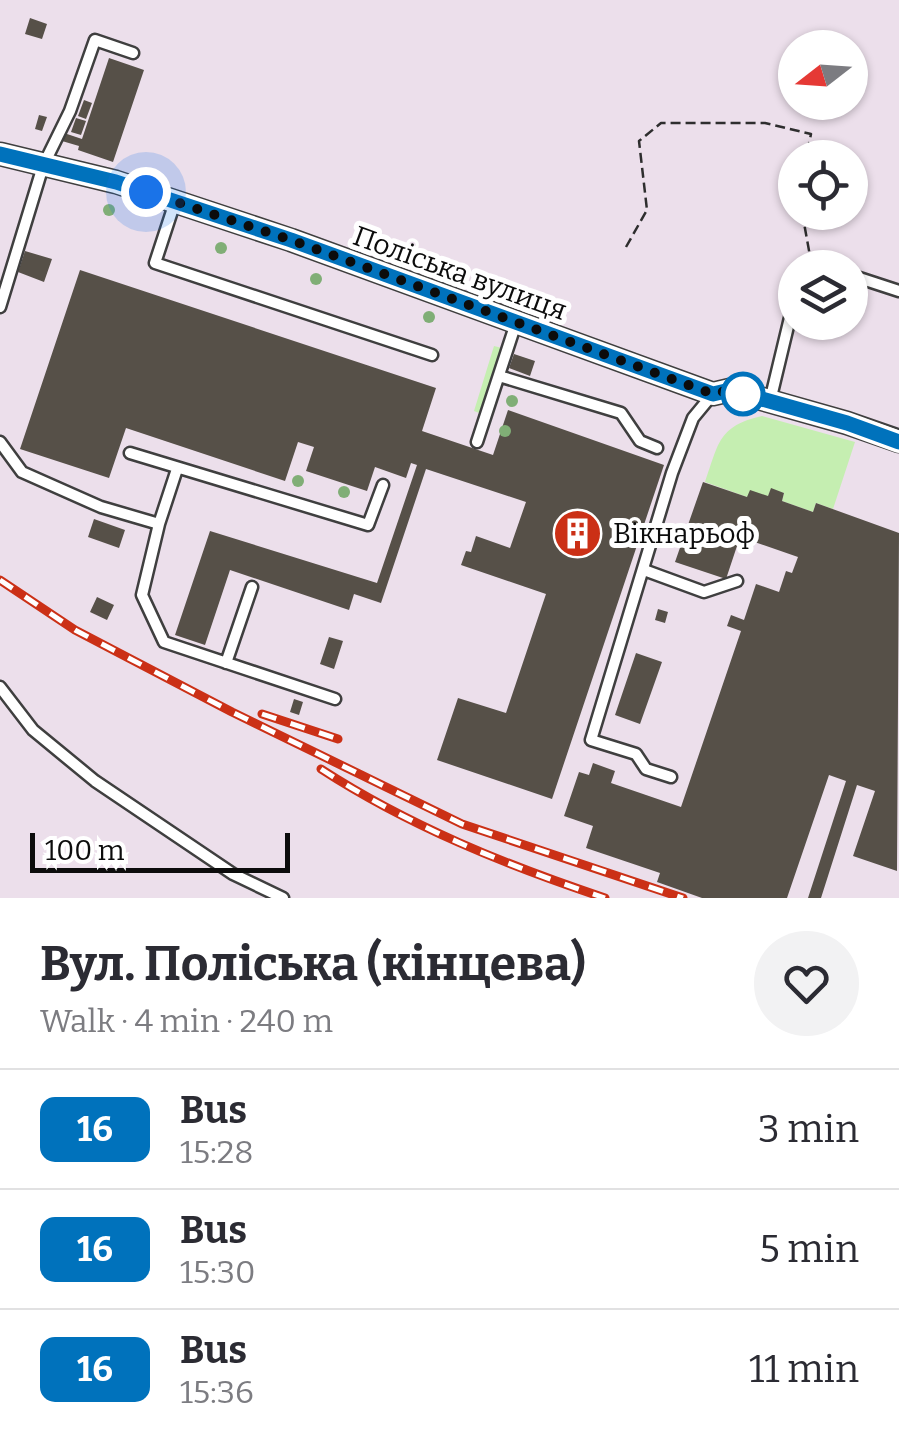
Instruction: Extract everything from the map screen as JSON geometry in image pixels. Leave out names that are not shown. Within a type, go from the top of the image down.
[{"type":"street","name":"Поліська вулиця","points":[[0,154],[116,182],[713,394],[730,390],[899,442]]},
{"type":"lane","points":[[0,307],[43,166],[70,111],[95,40],[134,53]]},
{"type":"lane","points":[[175,202],[155,263],[432,354]]},
{"type":"lane","points":[[868,281],[899,291]]},
{"type":"lane","points":[[478,442],[516,323]]},
{"type":"lane","points":[[770,401],[785,340]]},
{"type":"lane","points":[[499,376],[621,413],[640,442],[657,448]]},
{"type":"lane","points":[[671,777],[646,770],[636,754],[591,740],[672,474],[694,418],[713,394]]},
{"type":"lane","points":[[0,442],[22,472],[101,507],[159,524]]},
{"type":"lane","points":[[130,453],[368,524],[382,485]]},
{"type":"lane","points":[[177,468],[142,594],[164,642],[335,699]]},
{"type":"lane","points":[[644,570],[704,592],[738,581]]},
{"type":"lane","points":[[226,663],[252,588]]},
{"type":"lane","points":[[0,687],[32,730],[96,781],[233,874],[283,898]]},
{"type":"path","points":[[626,247],[647,210],[639,141],[661,123],[765,123],[811,134],[810,140]]},
{"type":"shaded area","points":[[0,0],[899,0],[899,898],[0,898]]},
{"type":"green space","points":[[494,346],[502,348],[482,414],[474,411]]},
{"type":"green space","points":[[762,416],[855,442],[833,509],[816,503],[813,512],[782,501],[784,493],[771,489],[768,496],[747,497],[705,482],[728,431]]},
{"type":"building","points":[[30,18],[47,24],[42,39],[25,34]]},
{"type":"building","points":[[109,58],[144,70],[113,162],[62,141],[64,133],[82,139]]},
{"type":"building","points":[[84,100],[92,103],[86,119],[78,116]]},
{"type":"building","points":[[39,115],[47,117],[42,131],[35,129]]},
{"type":"building","points":[[76,118],[86,121],[81,135],[71,132]]},
{"type":"building","points":[[25,251],[52,259],[44,282],[18,272]]},
{"type":"building","name":"Вікнарьоф","points":[[80,270],[436,388],[422,431],[493,455],[508,410],[664,465],[552,799],[437,760],[458,698],[506,713],[546,594],[461,565],[476,536],[510,548],[526,502],[426,469],[381,603],[354,594],[349,610],[230,570],[205,645],[175,635],[210,531],[377,583],[417,465],[411,463],[406,478],[375,467],[367,491],[306,471],[314,447],[298,442],[285,481],[126,428],[109,478],[20,449]]},
{"type":"building","points":[[514,354],[535,361],[530,376],[509,368]]},
{"type":"building","points":[[703,482],[747,497],[750,490],[768,496],[771,488],[784,493],[782,501],[813,512],[816,503],[899,533],[897,871],[853,856],[875,791],[857,785],[821,898],[808,898],[846,781],[829,775],[787,898],[702,898],[657,882],[660,873],[586,848],[593,826],[564,816],[579,772],[589,775],[593,763],[615,771],[611,783],[681,807],[741,631],[727,626],[731,615],[744,620],[756,584],[779,592],[786,571],[792,573],[798,557],[740,537],[726,579],[675,562]]},
{"type":"building","points":[[94,519],[125,530],[119,548],[88,537]]},
{"type":"building","points":[[97,597],[114,605],[107,620],[90,612]]},
{"type":"building","points":[[658,609],[668,612],[665,623],[655,620]]},
{"type":"building","points":[[329,637],[343,641],[334,669],[320,664]]},
{"type":"building","points":[[636,653],[662,662],[640,724],[615,715]]},
{"type":"building","points":[[294,699],[303,702],[299,715],[290,712]]},
{"type":"railway","points":[[0,580],[75,630],[462,824],[683,898]]},
{"type":"railway","points":[[262,714],[338,739]]},
{"type":"railway","points":[[321,769],[389,809],[459,842],[605,898]]},
{"type":"bus line","name":"16","points":[[0,154],[116,182],[291,240],[713,394],[730,390],[899,442]]},
{"type":"place","name":"Вікнарьоф","points":[[578,533]]},
{"type":"route","points":[[146,192],[291,240],[713,394],[730,390],[743,394]]}]
